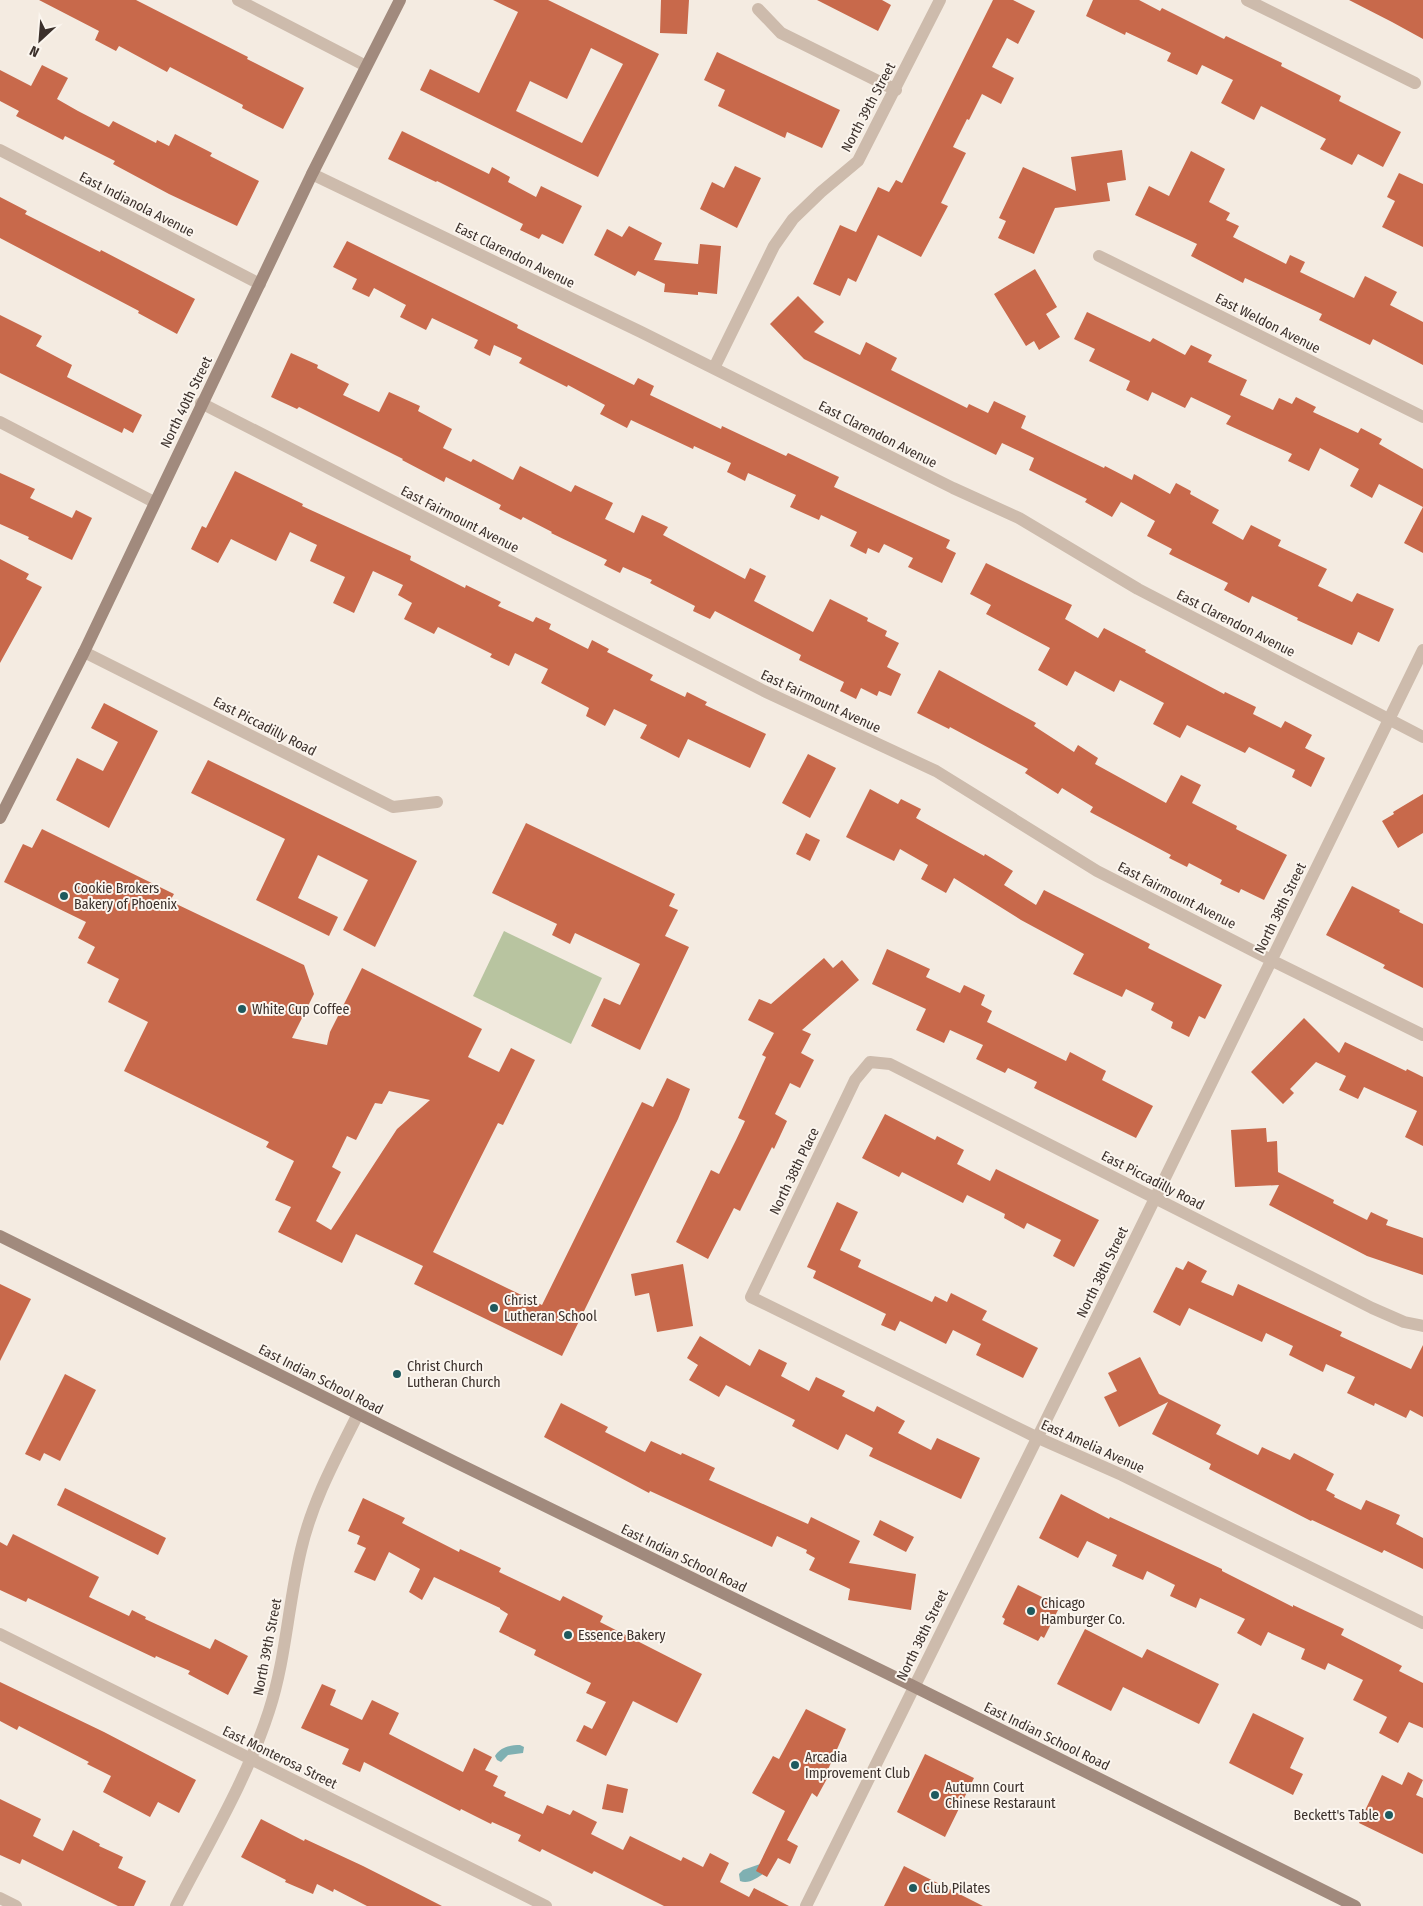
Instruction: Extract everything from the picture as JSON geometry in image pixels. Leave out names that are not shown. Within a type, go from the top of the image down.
[{"type":"main road","name":"North 40th Street","points":[[0,818],[84,652],[201,403],[312,174],[400,0]]},
{"type":"main road","name":"East Indian School Road","points":[[0,1236],[1355,1906]]},
{"type":"street","points":[[238,0],[259,5],[366,66]]},
{"type":"street","name":"North 39th Street","points":[[714,368],[774,246],[793,219],[821,192],[858,161],[896,90],[940,0]]},
{"type":"street","points":[[1247,0],[1415,83]]},
{"type":"street","points":[[758,9],[781,33],[896,90]]},
{"type":"street","name":"East Indianola Avenue","points":[[0,150],[260,284]]},
{"type":"street","name":"East Clarendon Avenue","points":[[312,174],[714,368],[953,488],[1020,518],[1138,589],[1423,737]]},
{"type":"street","name":"East Weldon Avenue","points":[[1099,256],[1423,418]]},
{"type":"street","name":"East Fairmount Avenue","points":[[201,403],[764,691],[936,771],[1097,871],[1423,1035]]},
{"type":"street","points":[[0,422],[154,502]]},
{"type":"street","name":"North 38th Street","points":[[806,1906],[1423,650]]},
{"type":"street","name":"East Piccadilly Road","points":[[84,652],[393,807],[437,802]]},
{"type":"street","name":"East Piccadilly Road","points":[[870,1062],[890,1064],[1372,1308],[1404,1322],[1423,1326]]},
{"type":"street","name":"North 38th Place","points":[[751,1297],[855,1080],[870,1062]]},
{"type":"street","name":"East Amelia Avenue","points":[[751,1297],[1036,1437],[1122,1475],[1423,1623]]},
{"type":"street","name":"North 39th Street","points":[[176,1906],[252,1760],[270,1710],[281,1668],[300,1551],[311,1514],[358,1414]]},
{"type":"street","name":"East Monterosa Street","points":[[0,1634],[546,1906]]},
{"type":"street","points":[[0,1898],[16,1906]]},
{"type":"green space","points":[[504,931],[602,978],[571,1044],[473,996]]},
{"type":"water","points":[[520,1745],[524,1747],[523,1753],[508,1755],[501,1762],[497,1760],[495,1756],[500,1750],[509,1746]]},
{"type":"water","points":[[763,1863],[768,1870],[751,1881],[740,1881],[739,1874],[743,1870]]},
{"type":"building","points":[[39,0],[136,0],[304,88],[283,129],[242,108],[243,105],[170,67],[167,72],[119,46],[116,51],[95,40],[99,31]]},
{"type":"building","points":[[493,0],[548,0],[659,54],[598,177],[420,90],[430,69],[479,93],[518,12]],"holes":[[[591,48],[623,64],[582,143],[516,111],[530,81],[567,99]]]},
{"type":"building","points":[[661,0],[689,0],[687,34],[660,33]]},
{"type":"building","points":[[817,0],[882,0],[891,5],[878,31]]},
{"type":"building","points":[[993,0],[1013,0],[1035,11],[1018,44],[1007,38],[992,67],[1014,78],[1001,104],[982,94],[953,147],[966,153],[941,203],[948,206],[921,257],[878,235],[856,282],[848,278],[840,296],[813,284],[840,225],[856,232],[878,187],[889,192],[896,180],[902,183]]},
{"type":"building","points":[[1093,0],[1139,0],[1160,11],[1162,8],[1224,39],[1226,36],[1282,63],[1281,66],[1341,96],[1339,101],[1401,132],[1383,167],[1358,154],[1352,165],[1320,149],[1326,139],[1261,106],[1254,120],[1221,103],[1233,80],[1202,65],[1197,75],[1167,61],[1171,53],[1126,32],[1125,35],[1086,16]]},
{"type":"building","points":[[1349,0],[1423,0],[1423,39],[1392,22]]},
{"type":"building","points":[[717,52],[840,110],[822,148],[787,132],[785,138],[718,106],[725,90],[704,80]]},
{"type":"building","points":[[42,65],[68,78],[57,99],[78,111],[109,127],[113,121],[156,143],[157,140],[169,146],[175,134],[212,153],[210,156],[259,181],[237,226],[169,194],[113,164],[115,161],[65,136],[63,140],[16,116],[19,111],[0,101],[0,70],[31,86]]},
{"type":"building","points":[[402,131],[489,174],[492,167],[510,177],[508,182],[536,197],[541,186],[582,206],[563,244],[542,234],[539,239],[520,230],[523,224],[388,159]]},
{"type":"building","points":[[1122,150],[1126,180],[1107,183],[1110,201],[1055,208],[1034,254],[998,238],[1006,221],[999,218],[1023,167],[1076,191],[1071,157]]},
{"type":"building","points":[[1191,151],[1225,169],[1209,202],[1230,213],[1226,220],[1239,226],[1233,237],[1286,264],[1290,255],[1305,262],[1300,272],[1354,298],[1365,276],[1397,292],[1390,305],[1423,322],[1423,365],[1373,339],[1370,345],[1319,320],[1322,314],[1245,278],[1243,283],[1191,256],[1197,244],[1135,215],[1149,186],[1169,196]]},
{"type":"building","points":[[735,166],[761,178],[737,228],[700,209],[712,182],[724,188]]},
{"type":"building","points":[[1399,173],[1423,184],[1423,247],[1382,227],[1395,201],[1387,197]]},
{"type":"building","points":[[0,197],[27,211],[25,214],[100,252],[101,250],[195,299],[177,334],[138,313],[139,311],[0,238]]},
{"type":"building","points":[[629,226],[662,243],[654,260],[698,264],[700,244],[721,246],[717,294],[698,292],[698,295],[664,292],[665,284],[638,271],[635,276],[594,255],[607,229],[622,237]]},
{"type":"building","points":[[347,241],[518,325],[517,328],[634,385],[638,378],[654,386],[650,395],[721,429],[722,426],[786,456],[788,453],[839,477],[834,487],[950,540],[946,548],[956,553],[942,583],[908,567],[913,558],[884,544],[879,553],[868,548],[866,554],[850,546],[857,532],[821,515],[819,520],[790,507],[796,495],[748,473],[745,481],[727,472],[731,463],[694,446],[693,449],[631,420],[627,428],[600,414],[605,405],[568,385],[567,387],[519,363],[522,358],[494,345],[490,356],[474,348],[478,340],[432,318],[426,330],[400,317],[406,305],[374,288],[369,297],[352,289],[357,279],[333,267]]},
{"type":"building","points":[[1035,269],[1057,307],[1046,314],[1060,337],[1039,350],[1034,341],[1026,346],[994,294]]},
{"type":"building","points":[[798,296],[824,322],[814,332],[860,355],[866,342],[897,358],[891,370],[967,408],[969,404],[988,413],[994,401],[1026,416],[1021,428],[1132,480],[1134,474],[1170,494],[1176,483],[1191,491],[1190,494],[1219,510],[1212,523],[1243,540],[1251,525],[1281,540],[1278,546],[1327,569],[1318,586],[1352,602],[1357,593],[1394,609],[1379,642],[1358,632],[1352,645],[1297,620],[1298,618],[1252,596],[1249,603],[1224,590],[1228,583],[1169,554],[1172,549],[1147,536],[1155,521],[1121,502],[1112,517],[1085,502],[1087,499],[1029,470],[1034,458],[1002,443],[996,455],[804,359],[770,324]]},
{"type":"building","points":[[1087,312],[1150,342],[1153,338],[1185,355],[1191,345],[1212,355],[1208,362],[1247,380],[1240,395],[1273,410],[1279,398],[1292,404],[1296,397],[1316,407],[1313,412],[1358,433],[1361,428],[1382,439],[1379,444],[1423,469],[1423,507],[1379,484],[1372,498],[1350,486],[1359,469],[1320,448],[1309,471],[1288,461],[1292,454],[1226,424],[1231,416],[1191,397],[1185,408],[1152,392],[1148,401],[1126,390],[1130,381],[1089,361],[1095,349],[1074,339]]},
{"type":"building","points":[[0,315],[42,336],[36,346],[72,365],[67,377],[142,415],[133,433],[124,428],[122,433],[0,373]]},
{"type":"building","points":[[291,353],[318,365],[317,368],[349,384],[343,395],[379,412],[389,392],[420,406],[418,411],[452,429],[443,448],[471,462],[473,459],[513,480],[520,466],[571,492],[575,485],[613,503],[605,519],[634,533],[642,515],[668,527],[663,535],[745,579],[750,568],[766,576],[754,601],[813,632],[830,599],[868,618],[867,621],[887,631],[885,636],[899,643],[887,667],[901,674],[891,696],[879,691],[877,696],[861,688],[856,699],[840,691],[844,682],[799,660],[801,655],[715,611],[710,619],[693,611],[695,606],[650,583],[652,580],[623,567],[620,573],[604,565],[607,560],[523,517],[521,520],[499,509],[501,505],[446,477],[444,482],[403,459],[299,407],[297,409],[271,397]]},
{"type":"building","points":[[235,471],[303,504],[302,506],[411,556],[410,560],[465,588],[466,585],[501,602],[498,606],[533,622],[536,617],[551,624],[549,629],[588,649],[592,640],[609,649],[607,652],[653,675],[650,680],[685,697],[687,692],[707,702],[705,705],[766,734],[750,768],[688,739],[679,758],[640,738],[647,725],[614,709],[605,726],[586,716],[589,708],[541,683],[548,669],[515,653],[509,666],[490,657],[492,654],[438,627],[434,634],[404,619],[412,603],[398,595],[403,585],[373,571],[354,613],[333,603],[345,577],[310,561],[317,545],[290,532],[276,561],[231,539],[218,563],[191,549],[202,526],[206,528]]},
{"type":"building","points":[[0,473],[35,489],[30,498],[72,518],[76,510],[92,518],[72,560],[0,524]]},
{"type":"building","points":[[1423,507],[1423,553],[1404,543]]},
{"type":"building","points":[[0,559],[29,574],[26,579],[42,587],[0,663]]},
{"type":"building","points":[[986,563],[1072,605],[1065,619],[1098,638],[1104,628],[1224,694],[1225,692],[1256,707],[1253,714],[1281,728],[1285,721],[1312,735],[1305,748],[1325,758],[1311,787],[1292,777],[1295,770],[1249,747],[1245,753],[1187,725],[1180,738],[1153,724],[1164,703],[1120,680],[1114,692],[1075,671],[1067,686],[1038,670],[1050,648],[986,614],[991,605],[970,594]]},
{"type":"building","points":[[939,670],[1036,723],[1034,726],[1074,752],[1078,745],[1098,758],[1095,764],[1166,803],[1181,775],[1201,785],[1192,803],[1237,826],[1236,829],[1287,855],[1264,900],[1241,889],[1239,893],[1220,884],[1222,880],[1189,863],[1187,867],[1169,858],[1171,855],[1090,812],[1093,807],[1062,788],[1058,794],[1025,773],[1028,769],[950,727],[949,729],[917,713]]},
{"type":"building","points":[[104,703],[158,731],[109,828],[56,800],[77,758],[103,771],[118,742],[91,728]]},
{"type":"building","points":[[808,754],[836,768],[810,818],[782,803]]},
{"type":"building","points":[[208,760],[417,861],[375,947],[343,930],[368,880],[318,855],[298,898],[338,917],[329,936],[256,900],[285,839],[191,793]]},
{"type":"building","points":[[870,789],[898,804],[901,799],[921,809],[916,818],[1013,871],[1004,885],[1036,905],[1044,890],[1150,944],[1148,948],[1222,985],[1205,1019],[1199,1016],[1189,1037],[1171,1028],[1173,1022],[1151,1010],[1154,1003],[1126,989],[1122,997],[1073,974],[1084,954],[1021,920],[954,878],[946,893],[921,879],[928,865],[900,849],[894,861],[846,837]]},
{"type":"building","points":[[1423,794],[1423,833],[1398,848],[1382,821]]},
{"type":"building","points":[[526,823],[675,894],[669,906],[678,910],[665,936],[689,947],[640,1050],[591,1026],[604,998],[620,1005],[640,964],[575,933],[570,944],[552,935],[557,924],[492,893]]},
{"type":"building","points":[[42,829],[174,894],[170,901],[304,965],[314,994],[292,1038],[327,1045],[330,1032],[362,968],[482,1029],[468,1057],[499,1072],[511,1048],[535,1060],[503,1125],[498,1123],[433,1252],[542,1305],[642,1102],[653,1107],[667,1078],[690,1089],[678,1119],[562,1356],[414,1284],[423,1266],[356,1234],[342,1263],[278,1232],[291,1207],[275,1200],[294,1161],[266,1147],[269,1142],[124,1071],[148,1022],[108,1002],[119,979],[87,963],[95,947],[78,938],[86,922],[4,882],[23,844],[32,848]],"holes":[[[389,1091],[430,1100],[397,1129],[331,1230],[316,1221],[341,1172],[332,1167],[347,1136],[356,1140],[375,1103],[382,1104]]]},
{"type":"building","points":[[806,833],[820,840],[810,861],[796,854]]},
{"type":"building","points":[[1352,886],[1423,924],[1423,988],[1383,968],[1385,965],[1326,935]]},
{"type":"building","points":[[887,949],[930,969],[926,977],[960,993],[964,985],[985,995],[981,1005],[992,1011],[987,1022],[1066,1061],[1070,1052],[1106,1071],[1102,1080],[1153,1106],[1136,1138],[1034,1088],[1037,1082],[1008,1068],[1005,1073],[976,1059],[983,1045],[950,1030],[944,1043],[916,1030],[926,1009],[872,984]]},
{"type":"building","points":[[824,958],[833,968],[842,960],[859,980],[802,1030],[811,1034],[801,1053],[814,1060],[800,1088],[790,1083],[775,1114],[787,1121],[774,1149],[772,1147],[740,1211],[734,1208],[708,1259],[676,1242],[711,1170],[719,1174],[745,1121],[738,1118],[766,1057],[762,1055],[774,1033],[748,1020],[759,999],[771,1004]]},
{"type":"building","points":[[1304,1018],[1339,1053],[1345,1042],[1423,1077],[1423,1146],[1405,1137],[1417,1111],[1364,1087],[1358,1099],[1339,1090],[1346,1076],[1316,1062],[1290,1089],[1294,1093],[1283,1104],[1251,1072]]},
{"type":"building","points":[[885,1114],[935,1140],[937,1136],[964,1150],[957,1164],[990,1181],[996,1169],[1099,1220],[1074,1267],[1053,1256],[1061,1240],[1027,1223],[1024,1229],[1004,1218],[1005,1214],[967,1195],[963,1203],[902,1172],[899,1177],[862,1158]]},
{"type":"building","points":[[1266,1128],[1267,1142],[1277,1141],[1278,1172],[1334,1200],[1333,1203],[1367,1220],[1371,1212],[1388,1220],[1386,1225],[1423,1238],[1423,1275],[1367,1256],[1269,1205],[1279,1185],[1235,1187],[1231,1130]]},
{"type":"building","points":[[837,1202],[858,1212],[840,1250],[861,1260],[858,1267],[932,1302],[935,1296],[947,1302],[951,1293],[987,1311],[982,1320],[1038,1348],[1023,1378],[976,1355],[981,1344],[953,1330],[946,1344],[900,1321],[895,1331],[881,1325],[886,1314],[813,1278],[816,1271],[807,1267]]},
{"type":"building","points":[[1188,1261],[1207,1271],[1201,1282],[1233,1296],[1238,1284],[1342,1332],[1340,1336],[1411,1369],[1423,1345],[1423,1417],[1410,1410],[1406,1418],[1375,1403],[1374,1406],[1347,1393],[1355,1377],[1326,1364],[1323,1372],[1289,1355],[1293,1346],[1266,1333],[1262,1342],[1189,1308],[1180,1326],[1153,1312],[1176,1267],[1183,1270]]},
{"type":"building","points":[[683,1264],[693,1326],[657,1332],[649,1293],[635,1296],[631,1274]]},
{"type":"building","points":[[0,1284],[31,1299],[0,1361]]},
{"type":"building","points":[[700,1336],[750,1366],[759,1349],[787,1363],[781,1376],[809,1391],[816,1377],[845,1391],[842,1396],[874,1412],[877,1406],[905,1421],[898,1433],[931,1450],[937,1438],[980,1458],[961,1499],[869,1456],[873,1448],[846,1434],[838,1450],[792,1426],[795,1420],[726,1385],[719,1397],[689,1380],[698,1365],[687,1358]]},
{"type":"building","points":[[1140,1357],[1159,1394],[1221,1425],[1216,1434],[1258,1455],[1262,1447],[1290,1460],[1294,1453],[1334,1474],[1326,1490],[1335,1495],[1334,1497],[1361,1510],[1366,1500],[1400,1515],[1396,1524],[1423,1538],[1423,1569],[1384,1550],[1382,1553],[1311,1521],[1209,1469],[1211,1464],[1152,1434],[1168,1402],[1119,1427],[1104,1397],[1117,1391],[1108,1373]]},
{"type":"building","points":[[65,1374],[96,1390],[60,1461],[44,1453],[40,1461],[25,1454]]},
{"type":"building","points":[[561,1403],[608,1427],[605,1432],[645,1452],[651,1441],[681,1455],[682,1453],[715,1468],[709,1480],[808,1524],[811,1517],[860,1541],[849,1563],[916,1574],[911,1610],[848,1600],[850,1589],[809,1570],[815,1558],[806,1553],[807,1550],[777,1536],[772,1547],[650,1491],[649,1493],[544,1437]]},
{"type":"building","points":[[65,1488],[166,1538],[158,1555],[57,1505]]},
{"type":"building","points":[[1061,1494],[1109,1519],[1110,1517],[1222,1569],[1222,1571],[1293,1607],[1293,1605],[1344,1629],[1341,1635],[1402,1666],[1399,1671],[1423,1683],[1423,1728],[1409,1722],[1398,1743],[1379,1733],[1387,1717],[1353,1700],[1363,1680],[1328,1663],[1325,1670],[1301,1659],[1305,1649],[1268,1632],[1261,1646],[1237,1633],[1245,1619],[1200,1598],[1196,1608],[1170,1596],[1175,1585],[1147,1571],[1143,1580],[1112,1566],[1117,1555],[1087,1541],[1078,1558],[1039,1538]]},
{"type":"building","points":[[363,1498],[405,1518],[402,1523],[459,1552],[460,1549],[501,1568],[499,1572],[560,1601],[563,1596],[603,1616],[600,1622],[702,1674],[677,1723],[633,1701],[606,1756],[576,1741],[584,1725],[592,1729],[606,1702],[586,1693],[591,1683],[534,1655],[536,1650],[499,1632],[508,1614],[500,1608],[434,1577],[422,1600],[409,1592],[420,1569],[389,1552],[375,1581],[354,1572],[366,1548],[357,1544],[360,1536],[348,1531]]},
{"type":"building","points":[[880,1520],[914,1537],[906,1552],[873,1535]]},
{"type":"building","points":[[13,1534],[99,1577],[89,1597],[129,1616],[132,1610],[146,1617],[145,1619],[210,1649],[215,1639],[248,1656],[228,1695],[188,1674],[190,1671],[156,1656],[155,1658],[28,1598],[26,1602],[0,1590],[0,1542],[7,1546]]},
{"type":"building","name":"Chicago Hamburger Co.","points":[[1018,1585],[1060,1606],[1044,1638],[1041,1636],[1038,1641],[1003,1624],[1005,1619],[1002,1617]]},
{"type":"building","points":[[1085,1629],[1142,1658],[1147,1649],[1219,1684],[1199,1724],[1123,1687],[1111,1711],[1057,1684]]},
{"type":"building","points":[[0,1682],[104,1732],[196,1780],[179,1813],[158,1802],[150,1817],[103,1792],[111,1776],[87,1764],[89,1762],[19,1726],[17,1730],[0,1721]]},
{"type":"building","points":[[322,1684],[336,1690],[330,1705],[362,1720],[372,1700],[399,1713],[389,1734],[463,1772],[474,1748],[492,1757],[485,1770],[498,1776],[493,1786],[506,1792],[504,1796],[543,1814],[547,1805],[570,1815],[573,1810],[597,1822],[591,1834],[623,1850],[630,1836],[681,1861],[683,1857],[703,1867],[710,1853],[729,1863],[720,1882],[749,1897],[754,1888],[789,1906],[664,1906],[594,1871],[592,1874],[542,1849],[540,1852],[518,1841],[521,1835],[492,1822],[491,1824],[461,1809],[460,1811],[364,1762],[360,1772],[342,1764],[349,1749],[301,1728]]},
{"type":"building","name":"Arcadia Improvement Club","points":[[806,1709],[846,1729],[826,1774],[829,1775],[817,1797],[812,1793],[787,1840],[798,1846],[790,1864],[778,1858],[767,1877],[756,1871],[785,1811],[752,1793],[773,1756],[779,1759]]},
{"type":"building","points":[[1253,1713],[1304,1738],[1290,1768],[1303,1774],[1293,1795],[1229,1763]]},
{"type":"building","name":"Autumn Court Chinese Restaraunt","points":[[925,1754],[974,1778],[945,1837],[897,1812]]},
{"type":"building","points":[[1408,1772],[1423,1780],[1416,1795],[1423,1798],[1423,1854],[1359,1823],[1382,1775],[1402,1785]]},
{"type":"building","points":[[607,1784],[628,1789],[623,1813],[602,1809]]},
{"type":"building","points":[[0,1799],[41,1819],[33,1836],[63,1851],[73,1830],[100,1844],[99,1846],[123,1857],[118,1868],[146,1881],[134,1906],[118,1906],[22,1859],[20,1864],[0,1855]]},
{"type":"building","points":[[261,1819],[304,1841],[305,1839],[363,1866],[442,1906],[367,1906],[334,1889],[333,1892],[317,1884],[313,1894],[285,1882],[286,1880],[241,1857]]},
{"type":"building","points":[[904,1866],[983,1906],[884,1906]]},
{"type":"place","name":"Cookie Brokers Bakery of Phoenix","points":[[64,896]]},
{"type":"place","name":"White Cup Coffee","points":[[242,1009]]},
{"type":"place","name":"Christ Lutheran School","points":[[494,1308]]},
{"type":"place","name":"Christ Church Lutheran Church","points":[[397,1374]]},
{"type":"place","name":"Chicago Hamburger Co.","points":[[1031,1611]]},
{"type":"place","name":"Essence Bakery","points":[[568,1635]]},
{"type":"place","name":"Arcadia Improvement Club","points":[[795,1765]]},
{"type":"place","name":"Autumn Court Chinese Restaraunt","points":[[935,1795]]},
{"type":"place","name":"Beckett's Table","points":[[1389,1815]]},
{"type":"place","name":"Club Pilates","points":[[913,1888]]}]
